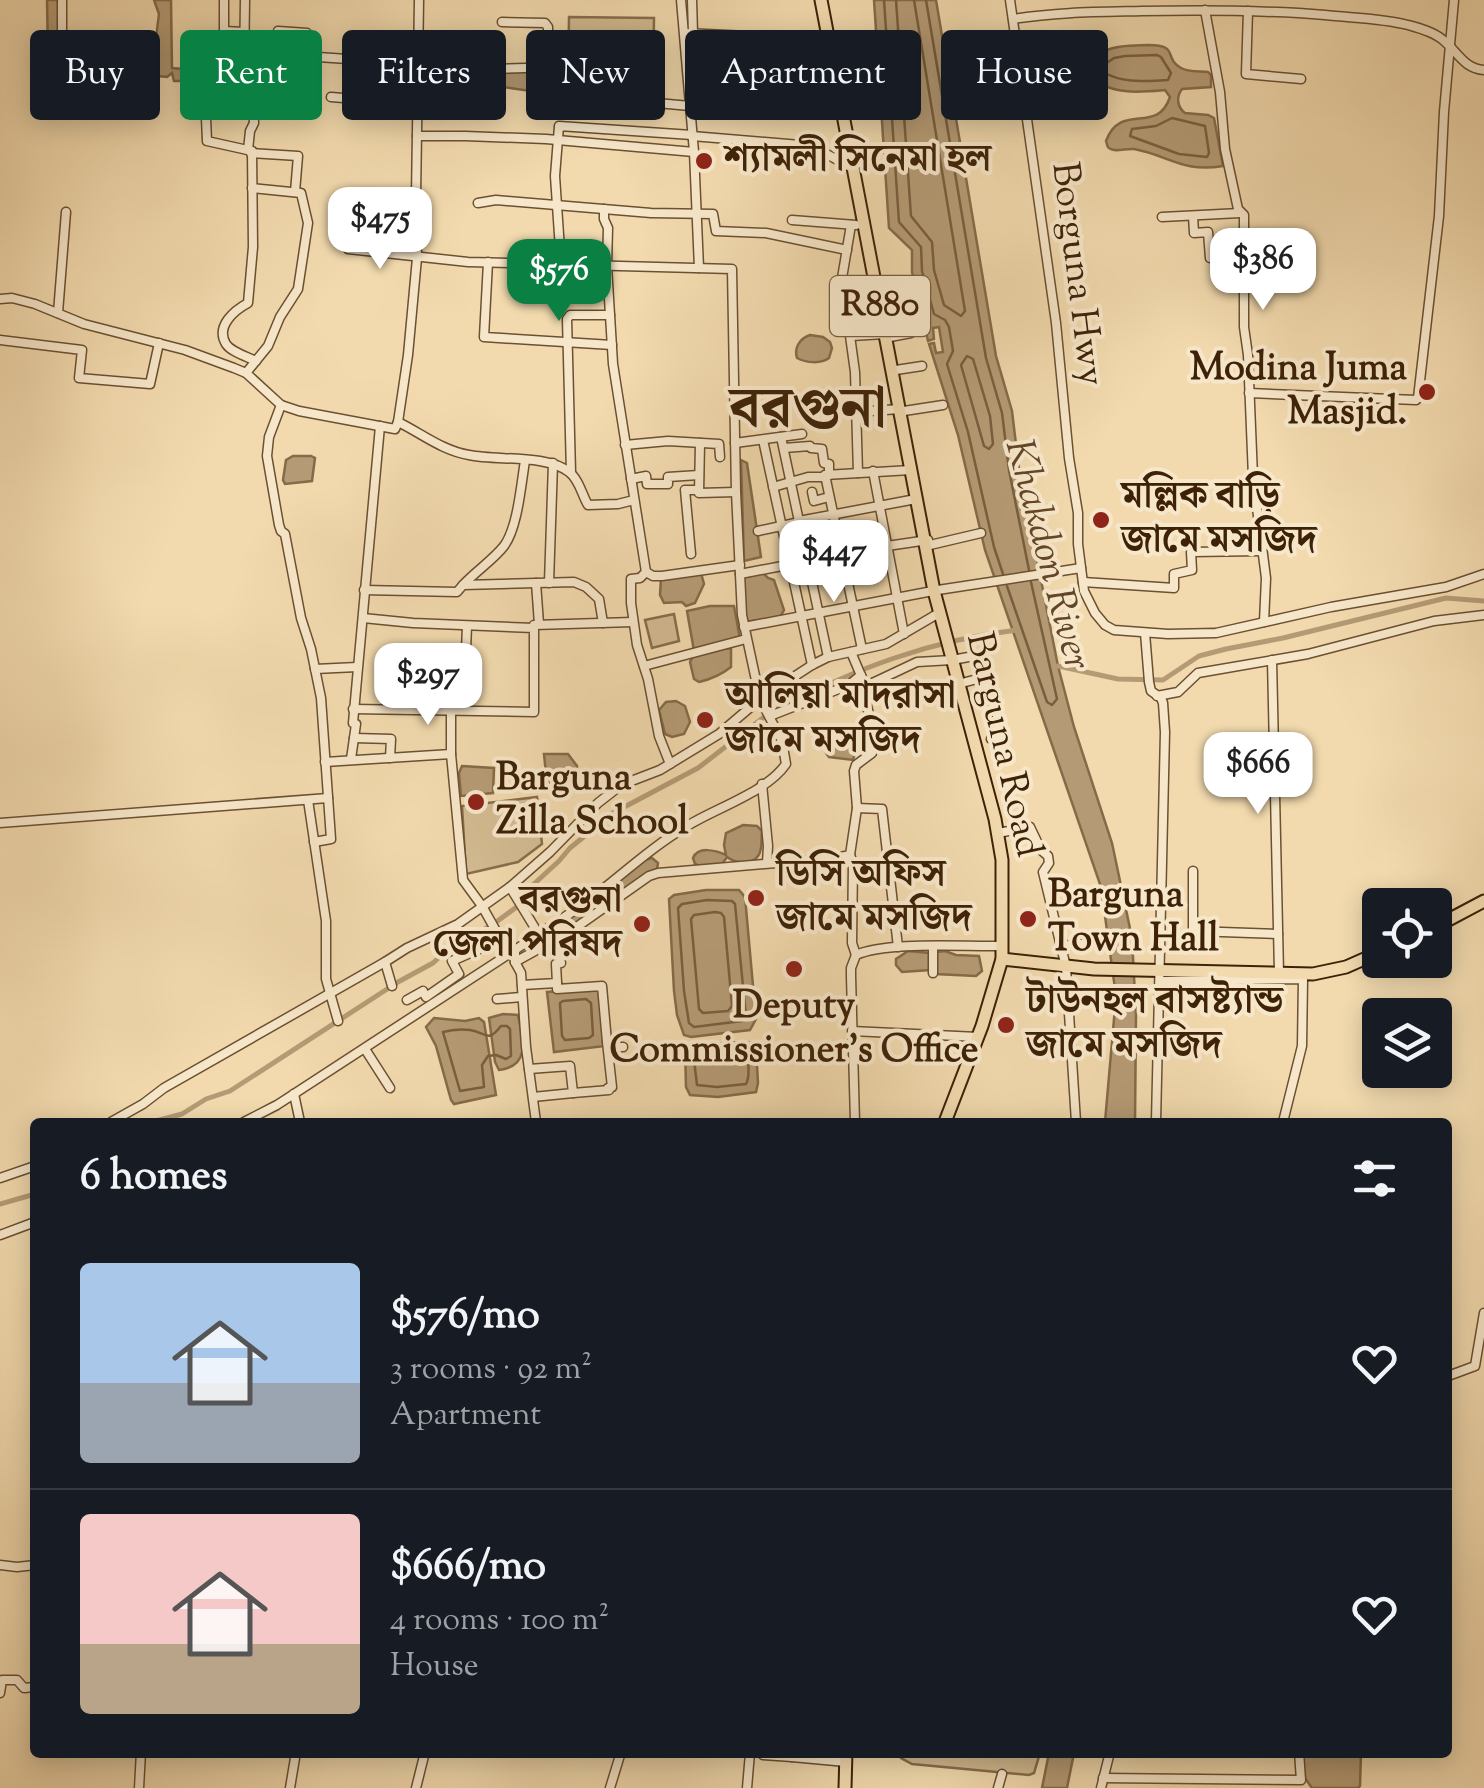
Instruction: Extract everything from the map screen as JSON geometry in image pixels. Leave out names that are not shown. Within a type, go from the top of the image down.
[{"type":"main road","name":"Barguna Road","points":[[823,0],[828,30]]},
{"type":"main road","name":"Barguna Road","points":[[823,0],[941,618],[998,833],[1003,877],[1001,952],[978,1036],[947,1118]]},
{"type":"main road","name":"Barguna Road","points":[[845,120],[896,370],[916,498],[928,542]]},
{"type":"main road","points":[[1452,917],[1484,901]]},
{"type":"main road","points":[[1001,952],[1066,967],[1157,974],[1313,974],[1362,959]]},
{"type":"main road","points":[[845,1788],[846,1758]]},
{"type":"street","points":[[62,0],[62,30]]},
{"type":"street","points":[[224,0],[224,30]]},
{"type":"street","points":[[245,0],[246,30]]},
{"type":"street","points":[[419,0],[419,30]]},
{"type":"street","points":[[681,0],[688,30]]},
{"type":"street","points":[[689,30],[692,0]]},
{"type":"street","name":"Borguna Hwy","points":[[1010,0],[1054,309],[1083,582]]},
{"type":"street","points":[[1249,392],[1418,398],[1439,216],[1454,0]]},
{"type":"street","points":[[1013,18],[1055,12],[1202,7],[1406,25],[1439,36],[1464,63],[1484,70]]},
{"type":"street","points":[[1202,7],[1220,92],[1225,149],[1240,213],[1244,215],[1244,327],[1253,477],[1266,578],[1264,622]]},
{"type":"street","points":[[1248,11],[1246,74],[1301,79]]},
{"type":"street","points":[[502,22],[545,22],[548,30]]},
{"type":"street","points":[[331,97],[342,98]]},
{"type":"street","points":[[206,120],[207,140],[250,152],[298,156],[295,192]]},
{"type":"street","points":[[254,120],[250,131],[252,264],[248,303],[230,314],[224,340],[227,347],[256,361]]},
{"type":"street","points":[[0,299],[35,304],[84,324],[185,350],[246,373],[281,405],[299,411],[395,429],[408,356],[418,258],[417,120]]},
{"type":"street","points":[[691,120],[700,268]]},
{"type":"street","points":[[561,264],[555,176],[560,126],[812,146],[854,168]]},
{"type":"street","points":[[416,136],[557,140],[694,152]]},
{"type":"street","points":[[246,373],[268,346],[298,289],[308,222],[302,196],[252,188]]},
{"type":"street","points":[[478,203],[496,200],[715,215],[716,230],[766,233],[846,250]]},
{"type":"street","points":[[604,209],[612,345],[646,572]]},
{"type":"street","points":[[58,314],[66,212]]},
{"type":"street","points":[[1162,217],[1240,213]]},
{"type":"street","points":[[1193,216],[1194,233],[1208,232],[1210,258],[1282,256]]},
{"type":"street","points":[[792,220],[866,225]]},
{"type":"street","points":[[851,224],[842,278],[855,372],[858,472]]},
{"type":"street","points":[[1246,244],[1282,244]]},
{"type":"street","points":[[251,1118],[515,953],[656,846],[743,798],[786,764],[782,741],[761,701],[744,627],[736,492],[732,269],[488,262],[348,249]]},
{"type":"street","points":[[488,262],[484,337],[612,345]]},
{"type":"street","points":[[610,314],[568,316],[566,324],[572,473],[588,506],[634,500]]},
{"type":"street","points":[[851,336],[911,333],[909,322]]},
{"type":"street","points":[[0,340],[82,350],[80,378],[150,384],[159,343]]},
{"type":"street","points":[[896,370],[922,366]]},
{"type":"street","points":[[281,405],[269,437],[268,466],[321,698],[331,839],[314,842]]},
{"type":"street","points":[[856,412],[943,405]]},
{"type":"street","points":[[398,422],[448,450],[469,456],[553,464],[572,473]]},
{"type":"street","points":[[351,760],[380,426]]},
{"type":"street","points":[[719,447],[802,434]]},
{"type":"street","points":[[781,437],[828,657]]},
{"type":"street","points":[[763,440],[812,665]]},
{"type":"street","points":[[625,445],[668,441],[719,444],[720,458]]},
{"type":"street","points":[[699,490],[700,443]]},
{"type":"street","points":[[784,448],[822,448],[824,463],[829,464],[833,514],[862,649]]},
{"type":"street","points":[[364,590],[457,592],[504,546],[525,461]]},
{"type":"street","points":[[549,583],[553,464]]},
{"type":"street","points":[[773,487],[808,478],[911,470]]},
{"type":"street","points":[[873,472],[904,634]]},
{"type":"street","points":[[630,479],[646,476],[647,484],[668,484],[668,476],[699,475]]},
{"type":"street","points":[[690,554],[686,490],[736,492]]},
{"type":"street","points":[[812,492],[814,501],[830,497]]},
{"type":"street","points":[[758,531],[916,498]]},
{"type":"street","points":[[646,572],[662,576],[789,564],[981,532]]},
{"type":"street","points":[[1261,551],[1191,552],[1192,570],[1174,574],[1174,588],[1083,582],[1086,597],[1095,613],[1114,630],[1216,632],[1446,587],[1484,574]]},
{"type":"street","points":[[744,627],[1081,568]]},
{"type":"street","points":[[646,572],[632,579],[633,622],[659,736],[670,764]]},
{"type":"street","points":[[464,585],[574,582],[599,599],[603,623]]},
{"type":"street","points":[[353,709],[534,712],[536,583]]},
{"type":"street","points":[[1157,696],[1178,692],[1198,674],[1308,654],[1434,622],[1484,615]]},
{"type":"street","points":[[363,618],[467,626],[633,622]]},
{"type":"street","points":[[118,1118],[406,948],[458,924],[510,887],[621,785],[670,764],[719,734],[812,665],[828,657],[886,644],[941,618]]},
{"type":"street","points":[[466,650],[467,626]]},
{"type":"street","points":[[1145,633],[1149,682],[1164,703],[1156,1118]]},
{"type":"street","points":[[644,666],[746,639]]},
{"type":"street","points":[[853,654],[866,686]]},
{"type":"street","points":[[855,1118],[851,968],[856,955],[852,943],[850,855],[857,808],[854,772],[856,764],[872,753],[874,746],[863,690],[917,662],[974,656],[998,718]]},
{"type":"street","points":[[1272,660],[1279,973]]},
{"type":"street","points":[[315,669],[357,667]]},
{"type":"street","points":[[770,716],[850,685],[861,675]]},
{"type":"street","points":[[958,684],[982,678]]},
{"type":"street","points":[[452,709],[451,754],[463,880],[500,940],[515,953],[521,973],[535,1118]]},
{"type":"street","points":[[991,738],[1002,735]]},
{"type":"street","points":[[354,738],[390,738],[390,758]]},
{"type":"street","points":[[325,762],[451,754]]},
{"type":"street","points":[[762,784],[767,864]]},
{"type":"street","points":[[0,823],[328,798]]},
{"type":"street","points":[[308,800],[326,921],[326,979],[338,1021]]},
{"type":"street","points":[[857,808],[882,809],[898,947]]},
{"type":"street","points":[[998,833],[1030,827],[1048,856],[1043,873],[1066,967],[1076,1118]]},
{"type":"street","points":[[515,953],[546,945],[649,876],[850,855]]},
{"type":"street","points":[[1194,871],[1193,931],[1278,934]]},
{"type":"street","points":[[510,887],[546,945]]},
{"type":"street","points":[[532,1097],[612,1087],[602,986],[558,989],[556,939]]},
{"type":"street","points":[[414,1016],[406,997],[423,991],[426,996],[459,974],[452,961],[500,940]]},
{"type":"street","points":[[1062,946],[1097,942]]},
{"type":"street","points":[[856,955],[866,950],[898,947],[1001,952]]},
{"type":"street","points":[[933,947],[933,974]]},
{"type":"street","points":[[385,962],[392,986]]},
{"type":"street","points":[[1157,974],[1303,979],[1302,1046],[1285,1118]]},
{"type":"street","points":[[522,985],[557,984]]},
{"type":"street","points":[[496,999],[522,997]]},
{"type":"street","points":[[852,1031],[978,1036]]},
{"type":"street","points":[[606,1042],[623,1047]]},
{"type":"street","points":[[365,1049],[390,1088]]},
{"type":"street","points":[[529,1069],[570,1066],[573,1092]]},
{"type":"street","points":[[294,1094],[299,1118]]},
{"type":"street","points":[[0,1178],[30,1168]]},
{"type":"street","points":[[0,1235],[30,1224]]},
{"type":"street","points":[[1452,1375],[1475,1366],[1484,1313]]},
{"type":"street","points":[[0,1565],[30,1567]]},
{"type":"street","points":[[0,1693],[2,1680],[16,1680],[30,1688]]},
{"type":"street","points":[[139,1788],[141,1758]]},
{"type":"street","points":[[290,1788],[295,1758]]},
{"type":"street","points":[[416,1788],[424,1758]]},
{"type":"street","points":[[610,1788],[619,1758]]},
{"type":"street","points":[[748,1788],[750,1758]]},
{"type":"street","points":[[1108,1758],[1102,1783],[1301,1780],[1300,1758]]},
{"type":"street","points":[[998,1788],[1002,1774]]},
{"type":"shaded area","points":[[569,17],[654,18],[654,30],[569,30]]},
{"type":"shaded area","points":[[674,614],[679,641],[652,648],[645,620]]},
{"type":"shaded area","points":[[537,797],[542,844],[518,862],[466,874],[462,806]]},
{"type":"shaded area","points":[[901,1758],[1038,1758],[1034,1773],[1029,1775],[912,1764]]},
{"type":"water","points":[[47,0],[60,0],[60,30],[48,30]]},
{"type":"water","points":[[154,0],[171,0],[172,68],[180,69],[180,81],[174,81],[172,73],[160,76],[159,14]]},
{"type":"water","points":[[874,0],[936,0],[941,30],[941,120],[956,120],[996,356],[1012,411],[1019,469],[1058,666],[1112,843],[1132,938],[1135,1118],[1105,1118],[1116,996],[1101,887],[985,550],[958,435],[929,344],[934,343],[936,353],[943,352],[939,327],[933,328],[934,339],[928,341],[912,272],[912,250],[889,228],[882,120],[921,120],[921,30],[876,30]]},
{"type":"water","points":[[1164,47],[1181,68],[1211,75],[1211,87],[1182,89],[1178,102],[1185,113],[1214,118],[1223,166],[1197,167],[1134,149],[1108,147],[1106,141],[1120,123],[1157,115],[1170,97],[1165,90],[1108,87],[1108,50]]},
{"type":"water","points":[[526,70],[526,90],[506,87],[506,71]]},
{"type":"water","points":[[810,335],[830,342],[829,358],[813,362],[797,358],[798,344]]},
{"type":"water","points":[[293,456],[315,458],[312,481],[285,484],[286,460]]},
{"type":"water","points":[[741,460],[747,463],[761,557],[744,561]]},
{"type":"water","points":[[762,572],[774,580],[784,610],[780,617],[745,622],[743,575]]},
{"type":"water","points":[[701,573],[704,584],[695,603],[664,603],[660,595],[661,578]]},
{"type":"water","points":[[734,606],[740,639],[694,651],[687,611]]},
{"type":"water","points":[[731,649],[731,667],[708,680],[694,679],[690,662],[693,656]]},
{"type":"water","points":[[676,701],[685,706],[690,722],[684,734],[672,737],[665,734],[659,710],[666,702]]},
{"type":"water","points":[[835,735],[855,741],[853,760],[829,757],[826,753],[827,741]]},
{"type":"water","points":[[544,754],[568,754],[577,766],[577,776],[550,782]]},
{"type":"water","points":[[462,766],[494,768],[493,793],[461,796]]},
{"type":"water","points":[[743,825],[757,826],[762,831],[761,851],[755,859],[743,862],[727,857],[722,864],[695,864],[695,854],[703,850],[726,855],[726,833]]},
{"type":"water","points":[[652,858],[658,863],[657,869],[589,917],[545,939],[547,933]]},
{"type":"water","points":[[706,890],[739,890],[745,897],[756,1019],[750,1030],[691,1037],[684,1035],[677,1015],[669,899]]},
{"type":"water","points":[[908,951],[930,953],[930,970],[902,972],[896,959]]},
{"type":"water","points":[[937,952],[979,956],[982,971],[976,976],[935,974]]},
{"type":"water","points":[[600,988],[605,1046],[554,1052],[547,992]]},
{"type":"water","points":[[518,1015],[522,1050],[516,1063],[499,1070],[489,1018]]},
{"type":"water","points":[[434,1018],[479,1018],[484,1022],[496,1095],[454,1104],[426,1027]]},
{"type":"water","points":[[753,1043],[756,1048],[756,1092],[718,1097],[690,1095],[686,1087],[685,1047]]},
{"type":"water","points":[[1048,1758],[1073,1758],[1067,1788],[1042,1788]]},
{"type":"water","points":[[1301,1758],[1361,1758],[1358,1788],[1312,1788],[1302,1774]]},
{"type":"waterway","name":"Khakdon River","points":[[1058,666],[1118,679],[1163,680],[1199,656],[1226,649],[1446,598],[1484,601]]},
{"type":"waterway","points":[[778,709],[894,658],[954,641],[1017,630]]},
{"type":"waterway","points":[[167,1118],[230,1091],[492,925],[518,906],[522,895],[570,848],[613,813],[698,768],[768,714]]},
{"type":"waterway","points":[[0,1204],[30,1195]]},
{"type":"place","name":"শ্যামলী সিনেমা হল","points":[[704,161]]},
{"type":"place","name":"Modina Juma Masjid.","points":[[1427,392]]},
{"type":"place","name":"মল্লিক বাড়ি জামে মসজিদ","points":[[1101,520]]},
{"type":"place","name":"আলিয়া মাদরাসা জামে মসজিদ","points":[[705,720]]},
{"type":"place","name":"Barguna Zilla School","points":[[476,802]]},
{"type":"place","name":"ডিসি অফিস জামে মসজিদ","points":[[756,898]]},
{"type":"place","name":"Barguna Town Hall","points":[[1028,919]]},
{"type":"place","name":"বরগুনা জেলা পরিষদ","points":[[642,924]]},
{"type":"place","name":"Deputy Commissioner's Office","points":[[794,969]]},
{"type":"place","name":"টাউনহল বাসষ্ট্যান্ড জামে মসজিদ","points":[[1006,1025]]},
{"type":"district","name":"বরগুনা","points":[[808,412]]}]
